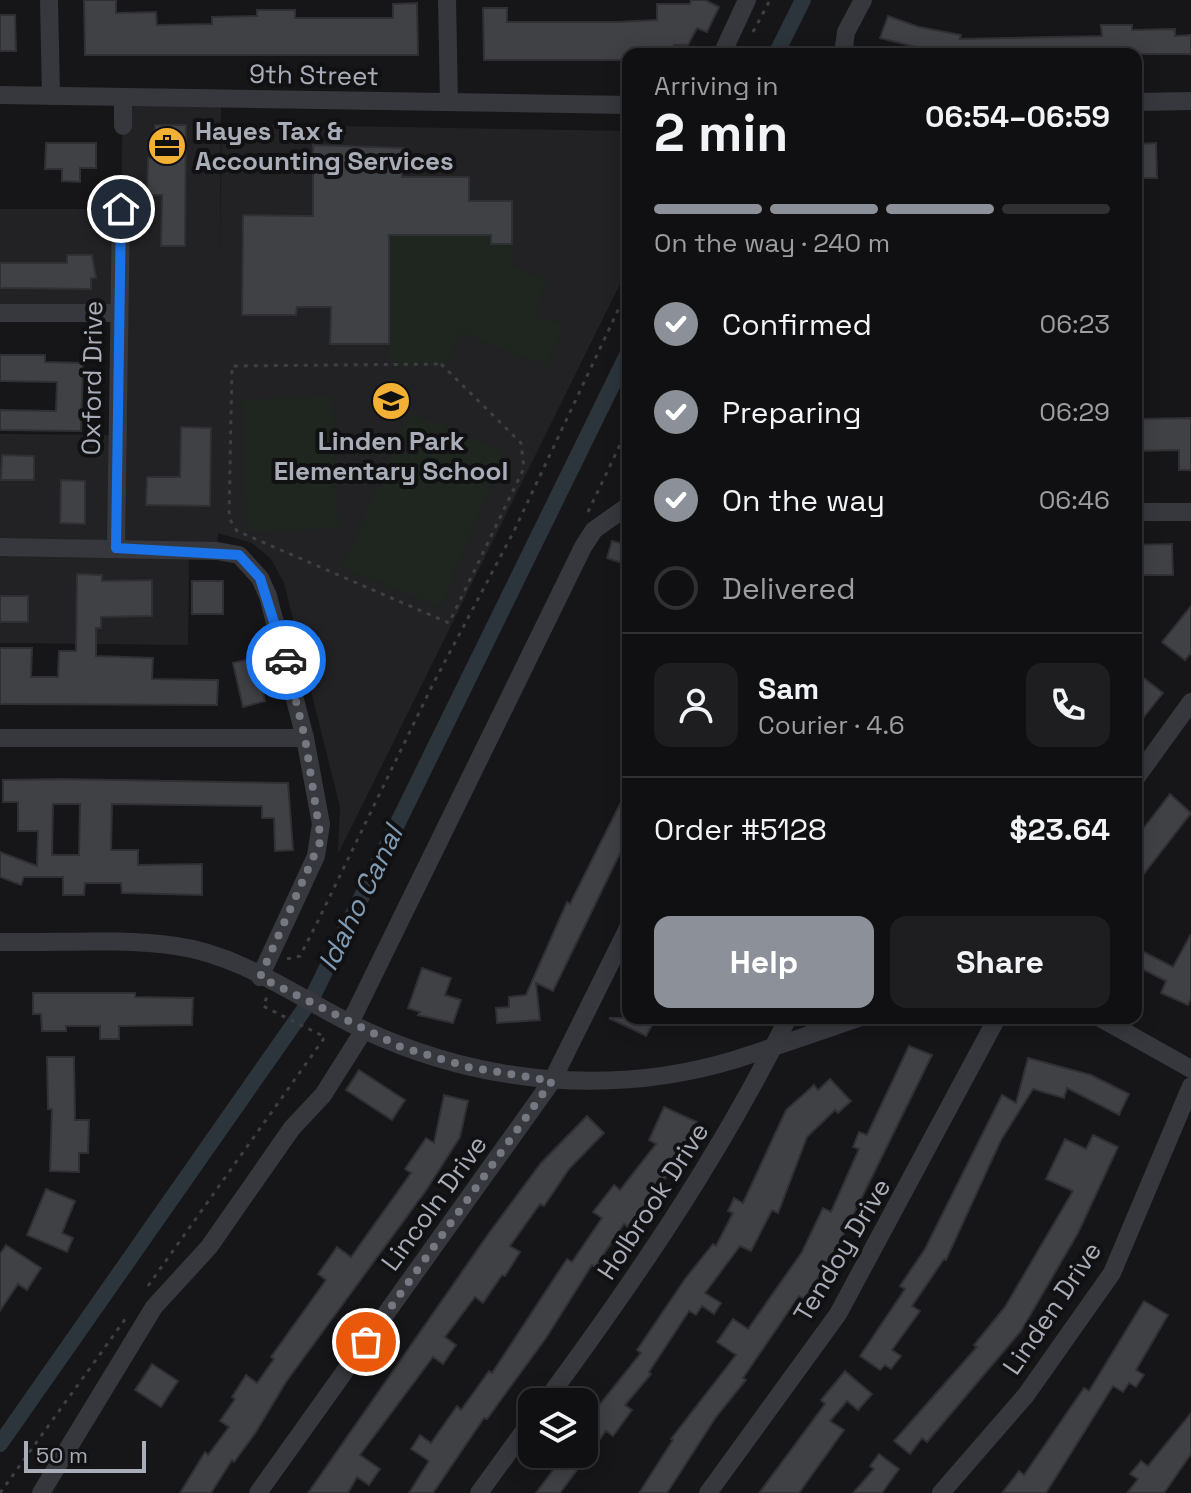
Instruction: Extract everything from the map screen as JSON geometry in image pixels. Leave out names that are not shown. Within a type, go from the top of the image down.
[{"type":"street","points":[[49,0],[51,96]]},
{"type":"street","points":[[447,0],[449,102]]},
{"type":"street","points":[[725,48],[747,0]]},
{"type":"street","points":[[842,48],[863,0]]},
{"type":"street","name":"9th Street","points":[[0,95],[622,105]]},
{"type":"street","points":[[123,98],[123,126]]},
{"type":"street","points":[[1142,102],[1191,101]]},
{"type":"street","name":"Oxford Drive","points":[[116,548],[121,209]]},
{"type":"street","points":[[0,313],[118,313]]},
{"type":"street","points":[[41,1493],[154,1307],[209,1247],[292,1128],[323,1095],[583,547],[594,530],[622,510]]},
{"type":"street","points":[[1142,512],[1191,512]]},
{"type":"street","points":[[0,547],[217,551],[239,555],[250,564],[268,596],[305,738],[321,840],[260,977]]},
{"type":"street","points":[[1142,770],[1191,702]]},
{"type":"street","points":[[0,738],[305,738]]},
{"type":"street","name":"Lincoln Drive","points":[[258,1493],[552,1081],[622,940]]},
{"type":"street","points":[[0,942],[176,946],[214,956],[401,1047],[455,1064],[552,1081],[599,1081],[664,1075],[736,1059],[840,1024]]},
{"type":"street","name":"Holbrook Drive","points":[[556,1388],[602,1327],[682,1210],[785,1024]]},
{"type":"street","name":"Tendoy Drive","points":[[708,1493],[838,1314],[906,1194],[994,1024]]},
{"type":"street","points":[[1111,1024],[1191,1069]]},
{"type":"street","name":"Linden Drive","points":[[941,1493],[1026,1395],[1112,1273],[1191,1086]]},
{"type":"street","points":[[479,1493],[518,1439]]},
{"type":"path","points":[[748,41],[770,0]]},
{"type":"path","points":[[287,959],[300,956],[316,925],[432,686],[514,531],[622,302]]},
{"type":"path","points":[[441,364],[521,443],[524,468],[449,623],[237,531],[229,518],[232,366],[441,364]]},
{"type":"path","points":[[146,1289],[325,1037],[264,1004]]},
{"type":"path","points":[[0,1493],[128,1314]]},
{"type":"shaded area","name":"Linden Park Elementary School","points":[[123,98],[221,99],[220,256],[222,124],[622,131],[622,280],[338,854],[340,807],[284,583],[271,559],[252,543],[218,533],[217,551],[189,551],[188,645],[0,643],[0,434],[117,435],[118,314],[0,313],[0,209],[121,209]]},
{"type":"shaded area","points":[[389,235],[491,235],[492,244],[512,244],[512,266],[547,280],[533,314],[563,326],[547,366],[460,332],[446,366],[389,366]]},
{"type":"shaded area","points":[[331,396],[338,528],[247,532],[241,400]]},
{"type":"shaded area","points":[[408,412],[504,452],[440,607],[343,567]]},
{"type":"building","points":[[84,0],[116,0],[116,13],[156,12],[157,25],[212,24],[212,17],[257,16],[257,10],[295,10],[295,18],[393,18],[393,4],[417,3],[418,55],[85,55]]},
{"type":"building","points":[[691,0],[705,0],[719,7],[707,32],[697,28],[688,45],[622,48],[622,60],[484,60],[483,8],[507,8],[507,22],[617,22],[657,20],[657,4],[690,4]]},
{"type":"building","points":[[0,15],[15,15],[16,51],[0,51]]},
{"type":"building","points":[[888,16],[919,27],[961,35],[960,39],[1102,36],[1101,25],[1132,25],[1132,30],[1175,29],[1175,36],[1191,35],[1191,54],[1142,54],[1142,48],[920,48],[880,38]]},
{"type":"building","points":[[155,125],[186,125],[185,246],[161,246],[162,195],[147,195],[148,158],[155,157]]},
{"type":"building","points":[[46,143],[96,143],[96,168],[80,168],[80,182],[62,181],[62,169],[45,169]]},
{"type":"building","points":[[1156,143],[1157,178],[1142,178],[1142,144]]},
{"type":"building","points":[[313,145],[403,148],[402,177],[469,177],[469,201],[512,201],[512,244],[491,244],[491,235],[389,235],[389,344],[330,344],[331,307],[297,307],[296,315],[242,315],[243,215],[313,216]]},
{"type":"building","points":[[67,255],[92,255],[96,278],[91,278],[91,289],[0,288],[0,263],[67,263]]},
{"type":"building","points":[[0,355],[45,355],[45,362],[83,363],[81,431],[0,430],[0,410],[56,411],[57,382],[0,381]]},
{"type":"building","points":[[1191,418],[1191,470],[1179,470],[1179,450],[1142,451],[1142,419]]},
{"type":"building","points":[[181,427],[211,428],[210,506],[146,505],[147,477],[180,477]]},
{"type":"building","points":[[2,455],[34,456],[34,480],[1,480]]},
{"type":"building","points":[[61,480],[85,481],[85,524],[60,523]]},
{"type":"building","points":[[612,541],[622,544],[622,563],[607,558]]},
{"type":"building","points":[[1172,544],[1173,575],[1142,575],[1142,545]]},
{"type":"building","points":[[77,574],[102,575],[102,581],[152,580],[152,616],[101,617],[101,628],[96,628],[96,656],[153,658],[152,679],[218,680],[217,705],[0,704],[0,648],[32,648],[31,677],[58,677],[59,651],[76,651]]},
{"type":"building","points":[[192,581],[223,581],[223,614],[192,614]]},
{"type":"building","points":[[0,596],[28,596],[28,622],[0,622]]},
{"type":"building","points":[[1191,606],[1191,653],[1185,660],[1162,642]]},
{"type":"building","points":[[254,658],[265,701],[243,707],[233,663]]},
{"type":"building","points":[[1142,677],[1163,693],[1142,719]]},
{"type":"building","points":[[3,780],[288,783],[293,850],[275,851],[274,818],[262,818],[262,806],[112,804],[111,850],[138,850],[138,865],[202,864],[202,895],[122,893],[121,883],[85,883],[84,895],[63,895],[63,877],[24,877],[21,885],[0,877],[0,852],[37,866],[38,831],[18,831],[18,802],[3,802]],"holes":[[[53,804],[80,804],[79,855],[52,855]]]},
{"type":"building","points":[[1170,794],[1191,813],[1142,876],[1142,830]]},
{"type":"building","points":[[622,800],[622,849],[553,991],[536,983],[540,1020],[497,1023],[496,1008],[509,1007],[509,997],[526,995],[567,902],[570,904]]},
{"type":"building","points":[[1191,934],[1191,998],[1188,1005],[1161,993],[1166,981],[1142,969],[1142,951],[1173,967]]},
{"type":"building","points":[[422,968],[451,978],[445,995],[461,1000],[453,1023],[418,1015],[420,1012],[408,1008]]},
{"type":"building","points":[[33,993],[135,993],[135,997],[193,998],[192,1025],[119,1026],[119,1039],[100,1039],[100,1026],[66,1026],[66,1031],[42,1031],[41,1014],[33,1014]]},
{"type":"building","points":[[609,1018],[622,1018],[622,1024],[653,1024],[646,1036]]},
{"type":"building","points":[[909,1046],[932,1055],[833,1256],[804,1299],[799,1296],[743,1378],[746,1380],[716,1417],[667,1493],[639,1493],[671,1439],[736,1355],[717,1342],[733,1319],[748,1329],[802,1252],[823,1208],[831,1212],[859,1149],[853,1147],[859,1132],[867,1135]]},
{"type":"building","points":[[47,1057],[74,1057],[75,1120],[89,1120],[88,1153],[79,1153],[79,1172],[50,1171],[52,1109],[48,1109]]},
{"type":"building","points":[[1028,1058],[1091,1075],[1129,1094],[1119,1115],[1067,1088],[1064,1098],[1033,1089],[1001,1140],[946,1260],[912,1306],[920,1311],[892,1350],[901,1356],[891,1369],[885,1365],[880,1370],[860,1356],[905,1289],[900,1286],[925,1249],[1002,1095],[1016,1103]]},
{"type":"building","points":[[359,1070],[405,1100],[392,1120],[346,1090]]},
{"type":"building","points":[[830,1079],[851,1101],[838,1113],[835,1110],[807,1137],[778,1213],[772,1210],[751,1251],[740,1246],[705,1293],[721,1303],[714,1314],[702,1306],[696,1315],[689,1311],[649,1372],[651,1374],[625,1405],[632,1410],[613,1436],[606,1431],[598,1442],[598,1407],[641,1353],[637,1350],[685,1279],[713,1244],[716,1246],[733,1213],[728,1211],[734,1198],[743,1203],[786,1110],[814,1085],[818,1090]]},
{"type":"building","points":[[444,1095],[468,1101],[460,1137],[427,1189],[286,1382],[256,1432],[234,1462],[232,1460],[211,1493],[180,1493],[205,1452],[208,1455],[229,1427],[220,1421],[246,1375],[257,1383],[274,1359],[271,1357],[326,1280],[318,1274],[337,1247],[351,1257],[411,1173],[405,1169],[426,1138],[434,1143]]},
{"type":"building","points":[[664,1107],[697,1122],[677,1163],[628,1227],[624,1224],[595,1267],[592,1265],[546,1338],[487,1419],[484,1418],[433,1493],[409,1493],[429,1461],[411,1449],[420,1435],[431,1443],[457,1406],[461,1410],[489,1371],[492,1373],[567,1259],[572,1262],[602,1218],[593,1212],[614,1185],[620,1190],[656,1144],[649,1140]]},
{"type":"building","points":[[587,1116],[604,1133],[569,1169],[544,1206],[540,1204],[510,1246],[520,1252],[505,1276],[502,1275],[483,1303],[475,1297],[445,1337],[456,1345],[443,1364],[433,1357],[360,1455],[380,1469],[369,1485],[357,1477],[348,1493],[308,1493],[489,1233],[541,1163]]},
{"type":"building","points":[[1093,1135],[1118,1147],[1078,1233],[1021,1331],[927,1442],[922,1438],[910,1454],[894,1441],[977,1347],[974,1345],[1005,1307],[1073,1191],[1046,1179],[1065,1139],[1086,1149]]},
{"type":"building","points":[[46,1189],[75,1201],[62,1233],[73,1238],[67,1252],[27,1235]]},
{"type":"building","points":[[6,1245],[41,1268],[27,1290],[18,1284],[0,1311],[0,1254]]},
{"type":"building","points":[[1144,1301],[1168,1315],[1136,1370],[1144,1375],[1136,1387],[1129,1383],[1123,1392],[1113,1386],[1046,1493],[1002,1493],[1019,1471],[1024,1475],[1084,1388],[1089,1391]]},
{"type":"building","points":[[152,1364],[178,1381],[161,1407],[135,1390]]},
{"type":"building","points":[[845,1371],[872,1394],[858,1410],[847,1401],[830,1421],[844,1430],[799,1493],[759,1493],[825,1404],[821,1400]]},
{"type":"building","points":[[1191,1413],[1191,1454],[1164,1493],[1127,1493],[1138,1479],[1130,1474],[1141,1461],[1148,1466]]},
{"type":"building","points":[[879,1454],[899,1469],[882,1493],[853,1493],[874,1469],[870,1466]]},
{"type":"building","points":[[555,1468],[579,1468],[560,1493],[536,1493]]},
{"type":"waterway","name":"Idaho Canal","points":[[779,48],[803,0]]},
{"type":"waterway","name":"Idaho Canal","points":[[0,1444],[312,998],[622,365]]},
{"type":"way so far","points":[[286,660],[305,738],[321,824],[321,840],[299,896],[260,977],[401,1047],[468,1067],[552,1081],[366,1342]]},
{"type":"place","name":"Hayes Tax & Accounting Services","points":[[167,146]]},
{"type":"place","name":"Linden Park Elementary School","points":[[391,401]]},
{"type":"route","points":[[121,209],[116,548],[217,551],[239,555],[260,578],[286,660]]}]
